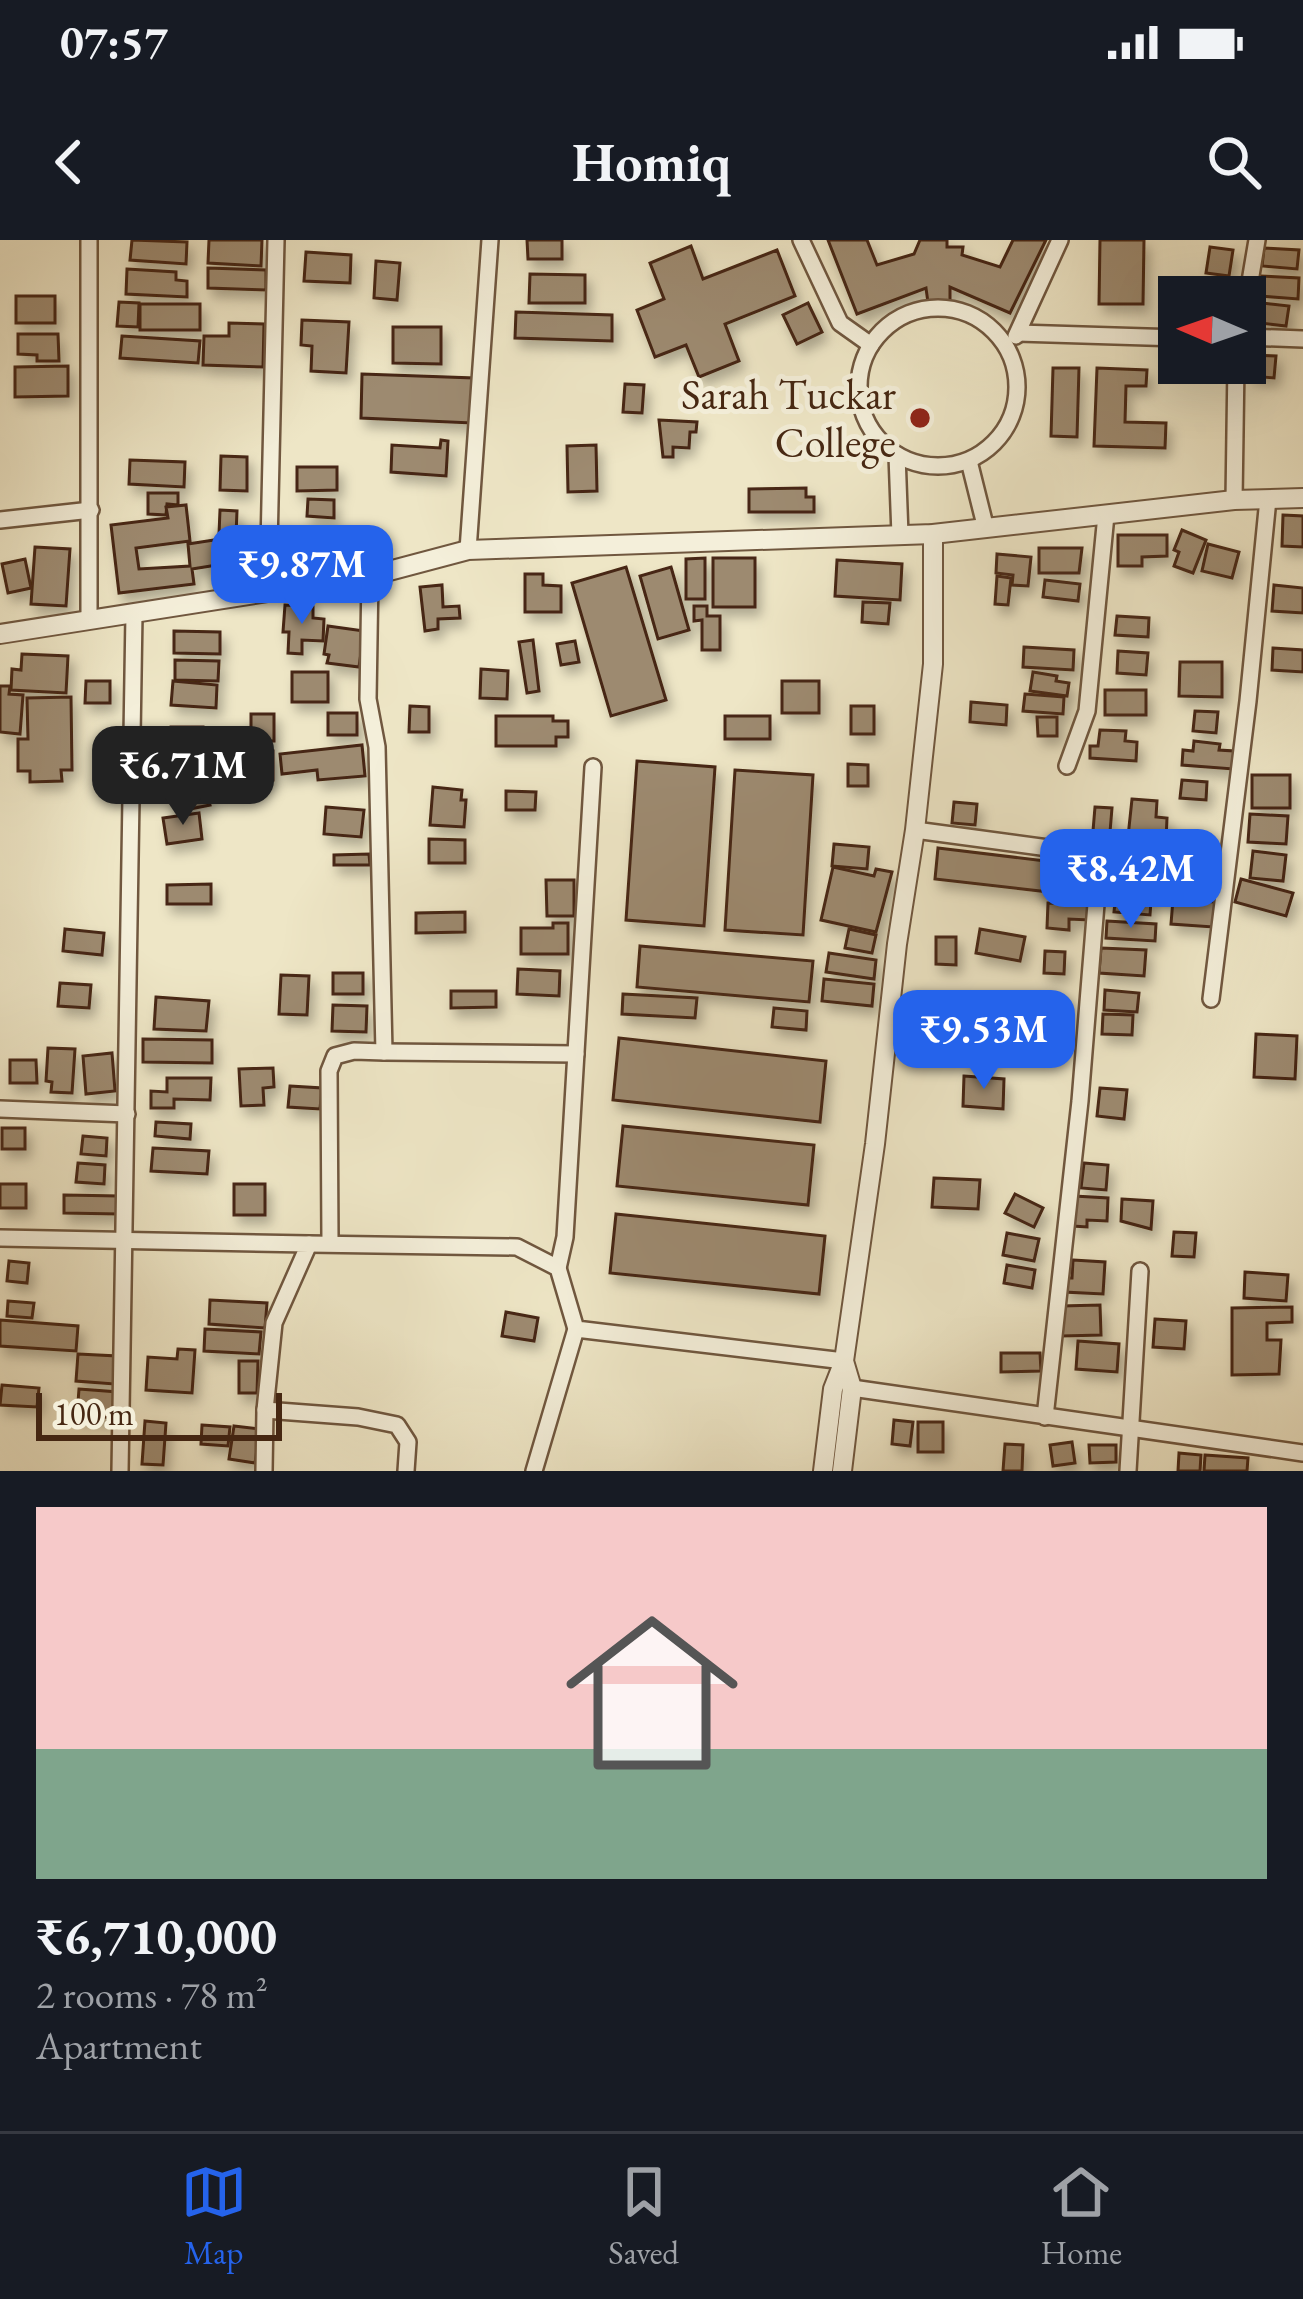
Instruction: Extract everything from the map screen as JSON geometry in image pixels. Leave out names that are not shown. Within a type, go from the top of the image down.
[{"type":"street","points":[[88,620],[89,240]]},
{"type":"street","points":[[268,589],[276,240]]},
{"type":"street","points":[[468,550],[490,240]]},
{"type":"street","points":[[801,240],[840,323],[871,345]]},
{"type":"street","points":[[1008,349],[1060,240]]},
{"type":"street","points":[[1251,276],[1257,240]]},
{"type":"street","points":[[940,308],[980,319],[1008,349],[1018,389],[1012,417],[998,440],[969,461],[936,467],[897,455],[876,437],[860,399],[861,371],[871,345],[901,317],[940,308]]},
{"type":"street","points":[[1018,333],[1158,337]]},
{"type":"street","points":[[1266,338],[1303,339]]},
{"type":"street","points":[[1234,500],[1236,384]]},
{"type":"street","points":[[897,455],[900,535]]},
{"type":"street","points":[[969,461],[985,525]]},
{"type":"street","points":[[0,634],[370,576],[468,550],[933,534],[1234,500],[1303,498]]},
{"type":"street","points":[[1211,999],[1268,499]]},
{"type":"street","points":[[0,520],[91,510]]},
{"type":"street","points":[[1066,766],[1087,711],[1106,515]]},
{"type":"street","points":[[823,1471],[833,1389],[844,1361],[916,830],[933,664],[933,534]]},
{"type":"street","points":[[370,576],[368,699],[377,747],[384,1052]]},
{"type":"street","points":[[120,1471],[134,614]]},
{"type":"street","points":[[534,1471],[576,1329],[558,1268],[565,1237],[593,767]]},
{"type":"street","points":[[916,830],[1100,855],[1045,1417]]},
{"type":"street","points":[[330,1242],[329,1071],[335,1056],[354,1051],[576,1054]]},
{"type":"street","points":[[0,1109],[128,1114]]},
{"type":"street","points":[[0,1238],[517,1247],[558,1268]]},
{"type":"street","points":[[264,1471],[274,1323],[309,1244]]},
{"type":"street","points":[[1128,1471],[1140,1271]]},
{"type":"street","points":[[576,1329],[844,1361]]},
{"type":"street","points":[[842,1471],[853,1388],[844,1361]]},
{"type":"street","points":[[853,1388],[1303,1453]]},
{"type":"street","points":[[265,1410],[397,1425],[408,1442],[406,1471]]},
{"type":"building","points":[[132,240],[187,242],[186,264],[130,260]]},
{"type":"building","points":[[209,240],[262,240],[261,266],[208,263]]},
{"type":"building","points":[[527,240],[562,240],[562,259],[528,259]]},
{"type":"building","points":[[828,240],[867,240],[877,265],[914,254],[920,240],[947,240],[947,247],[963,247],[962,255],[1000,267],[1013,240],[1046,240],[1010,313],[950,287],[950,301],[928,303],[926,288],[857,314]]},
{"type":"building","points":[[1100,240],[1144,240],[1143,304],[1099,304]]},
{"type":"building","points":[[691,246],[703,279],[777,250],[795,296],[725,324],[739,361],[699,377],[686,345],[655,357],[637,310],[664,299],[650,263]]},
{"type":"building","points":[[1210,247],[1233,250],[1229,276],[1206,273]]},
{"type":"building","points":[[1264,248],[1299,250],[1297,269],[1262,266]]},
{"type":"building","points":[[306,252],[351,255],[350,283],[304,281]]},
{"type":"building","points":[[376,261],[400,263],[397,300],[374,298]]},
{"type":"building","points":[[208,268],[266,270],[266,290],[208,288]]},
{"type":"building","points":[[127,269],[176,272],[176,280],[187,281],[187,297],[126,294]]},
{"type":"building","points":[[530,274],[585,275],[585,303],[529,303]]},
{"type":"building","points":[[1266,276],[1299,278],[1298,299],[1266,296]]},
{"type":"building","points":[[16,296],[55,296],[55,323],[16,323]]},
{"type":"building","points":[[119,302],[139,303],[138,327],[117,326]]},
{"type":"building","points":[[808,303],[822,332],[797,344],[783,315]]},
{"type":"building","points":[[1266,303],[1289,306],[1286,326],[1266,324]]},
{"type":"building","points":[[140,304],[200,304],[200,330],[140,330]]},
{"type":"building","points":[[516,312],[612,315],[612,341],[515,338]]},
{"type":"building","points":[[302,320],[349,322],[346,373],[311,371],[312,346],[301,345]]},
{"type":"building","points":[[229,323],[264,324],[263,367],[203,365],[204,336],[229,336]]},
{"type":"building","points":[[393,327],[441,327],[441,364],[393,363]]},
{"type":"building","points":[[18,334],[58,334],[59,361],[37,361],[37,355],[18,354]]},
{"type":"building","points":[[122,336],[200,341],[198,363],[120,358]]},
{"type":"building","points":[[1266,356],[1276,356],[1274,378],[1266,377]]},
{"type":"building","points":[[68,366],[68,396],[15,397],[15,367]]},
{"type":"building","points":[[1053,368],[1079,368],[1077,437],[1051,436]]},
{"type":"building","points":[[1097,368],[1147,370],[1146,386],[1126,386],[1125,422],[1166,423],[1165,448],[1094,446]]},
{"type":"building","points":[[362,374],[474,378],[472,423],[361,418]]},
{"type":"building","points":[[625,384],[644,385],[642,413],[623,412]]},
{"type":"building","points":[[659,420],[697,422],[696,432],[690,432],[689,448],[673,447],[673,457],[663,457]]},
{"type":"building","points":[[441,440],[448,441],[446,476],[391,472],[392,445],[440,448]]},
{"type":"building","points":[[596,445],[597,491],[568,492],[567,446]]},
{"type":"building","points":[[221,456],[247,457],[247,491],[220,490]]},
{"type":"building","points":[[130,460],[185,462],[184,487],[129,484]]},
{"type":"building","points":[[297,467],[337,467],[337,490],[297,491]]},
{"type":"building","points":[[806,488],[806,497],[814,497],[814,512],[749,512],[749,489]]},
{"type":"building","points":[[148,493],[178,493],[178,505],[167,504],[166,515],[148,514]]},
{"type":"building","points":[[308,499],[334,500],[334,518],[307,516]]},
{"type":"building","points":[[186,505],[190,541],[136,548],[139,569],[190,566],[188,544],[214,540],[217,565],[192,569],[194,584],[119,593],[111,525],[168,518],[166,507]]},
{"type":"building","points":[[220,510],[237,511],[236,535],[219,534]]},
{"type":"building","points":[[1283,515],[1303,516],[1303,547],[1282,546]]},
{"type":"building","points":[[1182,530],[1206,540],[1193,573],[1174,566]]},
{"type":"building","points":[[1118,535],[1167,535],[1167,556],[1142,557],[1142,566],[1118,566]]},
{"type":"building","points":[[226,541],[250,541],[250,565],[225,565]]},
{"type":"building","points":[[1208,544],[1239,552],[1232,578],[1202,571]]},
{"type":"building","points":[[35,547],[70,549],[66,606],[31,604]]},
{"type":"building","points":[[1039,548],[1082,548],[1079,573],[1039,573]]},
{"type":"building","points":[[997,554],[1031,557],[1028,586],[1012,585],[1013,575],[996,573]]},
{"type":"building","points":[[705,558],[705,599],[686,599],[686,559]]},
{"type":"building","points":[[713,558],[755,558],[755,607],[713,607]]},
{"type":"building","points":[[25,559],[31,588],[8,593],[2,564]]},
{"type":"building","points":[[837,560],[902,564],[900,600],[835,596]]},
{"type":"building","points":[[626,567],[666,700],[611,716],[572,583]]},
{"type":"building","points":[[671,567],[689,630],[658,639],[640,576]]},
{"type":"building","points":[[525,574],[543,574],[543,585],[561,586],[561,612],[525,612]]},
{"type":"building","points":[[997,576],[1011,578],[1008,605],[995,604]]},
{"type":"building","points":[[1045,580],[1080,584],[1078,601],[1043,597]]},
{"type":"building","points":[[442,585],[443,607],[459,606],[460,618],[438,619],[438,629],[425,631],[420,587]]},
{"type":"building","points":[[1274,585],[1303,588],[1303,613],[1272,611]]},
{"type":"building","points":[[863,602],[890,603],[888,624],[862,622]]},
{"type":"building","points":[[285,605],[313,607],[313,618],[324,619],[323,641],[302,640],[302,654],[288,653],[289,632],[283,632]]},
{"type":"building","points":[[694,606],[707,606],[707,616],[720,616],[720,650],[702,650],[702,620],[694,621]]},
{"type":"building","points":[[1117,616],[1149,618],[1148,637],[1115,635]]},
{"type":"building","points":[[328,626],[364,631],[359,667],[327,663]]},
{"type":"building","points":[[174,631],[220,632],[220,654],[174,653]]},
{"type":"building","points":[[533,640],[539,691],[527,693],[519,642]]},
{"type":"building","points":[[575,641],[579,662],[561,665],[557,644]]},
{"type":"building","points":[[1024,647],[1074,650],[1073,670],[1023,667]]},
{"type":"building","points":[[1273,648],[1303,650],[1303,672],[1272,670]]},
{"type":"building","points":[[1118,651],[1148,653],[1146,675],[1117,673]]},
{"type":"building","points":[[22,654],[68,656],[66,693],[11,690],[12,669],[21,670]]},
{"type":"building","points":[[175,660],[219,661],[218,681],[175,680]]},
{"type":"building","points":[[1180,662],[1222,662],[1222,697],[1179,696]]},
{"type":"building","points":[[481,669],[508,671],[507,699],[480,698]]},
{"type":"building","points":[[292,672],[328,672],[328,702],[292,702]]},
{"type":"building","points":[[1033,672],[1069,683],[1067,696],[1030,691]]},
{"type":"building","points":[[86,681],[110,681],[110,703],[85,703]]},
{"type":"building","points":[[173,681],[217,685],[216,708],[171,705]]},
{"type":"building","points":[[782,681],[819,681],[819,713],[782,713]]},
{"type":"building","points":[[0,686],[10,686],[9,694],[23,695],[20,734],[0,732]]},
{"type":"building","points":[[1105,690],[1146,690],[1146,715],[1105,715]]},
{"type":"building","points":[[1025,694],[1064,697],[1063,714],[1023,711]]},
{"type":"building","points":[[71,697],[72,770],[61,770],[62,781],[30,782],[30,771],[18,771],[18,739],[28,739],[27,698]]},
{"type":"building","points":[[971,702],[1007,705],[1006,725],[970,722]]},
{"type":"building","points":[[410,706],[429,707],[429,732],[409,732]]},
{"type":"building","points":[[851,706],[874,706],[874,734],[851,734]]},
{"type":"building","points":[[1195,711],[1218,712],[1216,733],[1193,731]]},
{"type":"building","points":[[328,713],[357,713],[357,735],[328,735]]},
{"type":"building","points":[[251,714],[274,714],[274,741],[242,741],[242,728],[251,728]]},
{"type":"building","points":[[496,716],[553,716],[553,721],[568,721],[568,737],[556,737],[556,746],[496,746]]},
{"type":"building","points":[[725,716],[770,716],[770,739],[725,739]]},
{"type":"building","points":[[1037,717],[1057,717],[1057,736],[1038,736]]},
{"type":"building","points":[[171,727],[203,727],[203,754],[170,753]]},
{"type":"building","points":[[1100,730],[1126,731],[1125,741],[1137,742],[1136,761],[1090,758],[1090,746],[1098,746]]},
{"type":"building","points":[[1194,741],[1234,751],[1233,769],[1182,765],[1183,750],[1193,751]]},
{"type":"building","points":[[362,745],[365,776],[318,780],[317,770],[282,774],[280,754]]},
{"type":"building","points":[[256,751],[273,751],[273,780],[239,781],[238,764],[256,764]]},
{"type":"building","points":[[637,761],[715,767],[704,926],[626,920]]},
{"type":"building","points":[[848,764],[868,765],[868,786],[848,786]]},
{"type":"building","points":[[735,770],[813,775],[803,935],[725,930]]},
{"type":"building","points":[[1252,775],[1290,775],[1290,808],[1252,808]]},
{"type":"building","points":[[1182,780],[1207,782],[1206,800],[1180,798]]},
{"type":"building","points":[[205,785],[210,805],[180,811],[176,791]]},
{"type":"building","points":[[433,787],[462,790],[464,827],[430,825]]},
{"type":"building","points":[[506,791],[536,792],[535,810],[506,810]]},
{"type":"building","points":[[1132,799],[1157,801],[1156,817],[1167,818],[1166,840],[1128,837]]},
{"type":"building","points":[[954,802],[977,804],[975,825],[952,823]]},
{"type":"building","points":[[326,807],[364,810],[361,837],[324,834]]},
{"type":"building","points":[[1095,807],[1112,808],[1110,832],[1093,831]]},
{"type":"building","points":[[199,813],[202,839],[167,844],[163,818]]},
{"type":"building","points":[[1250,814],[1288,816],[1286,844],[1248,842]]},
{"type":"building","points":[[1182,837],[1217,843],[1212,870],[1177,864]]},
{"type":"building","points":[[429,839],[465,840],[465,863],[429,863]]},
{"type":"building","points":[[834,844],[869,847],[867,869],[832,866]]},
{"type":"building","points":[[938,848],[1062,863],[1058,893],[935,879]]},
{"type":"building","points":[[1253,851],[1286,855],[1283,881],[1250,878]]},
{"type":"building","points":[[369,854],[370,865],[334,865],[334,855]]},
{"type":"building","points":[[833,867],[874,876],[876,869],[892,872],[876,932],[821,920]]},
{"type":"building","points":[[1126,869],[1162,872],[1160,888],[1124,885]]},
{"type":"building","points":[[1178,870],[1217,873],[1216,900],[1176,898]]},
{"type":"building","points":[[1241,879],[1293,893],[1286,916],[1235,902]]},
{"type":"building","points":[[546,880],[574,880],[574,916],[547,916]]},
{"type":"building","points":[[211,884],[211,904],[167,904],[167,885]]},
{"type":"building","points":[[1173,899],[1215,902],[1213,927],[1171,924]]},
{"type":"building","points":[[1143,900],[1151,901],[1150,915],[1114,912],[1115,902],[1143,904]]},
{"type":"building","points":[[1048,903],[1090,905],[1089,920],[1069,919],[1069,930],[1047,928]]},
{"type":"building","points":[[465,912],[465,932],[416,933],[416,913]]},
{"type":"building","points":[[1107,921],[1156,924],[1155,941],[1106,938]]},
{"type":"building","points":[[553,923],[568,923],[568,954],[521,954],[521,928],[553,928]]},
{"type":"building","points":[[65,929],[104,933],[102,955],[63,951]]},
{"type":"building","points":[[849,929],[876,935],[872,953],[845,948]]},
{"type":"building","points":[[980,929],[1025,937],[1020,961],[976,953]]},
{"type":"building","points":[[936,937],[956,937],[956,965],[936,964]]},
{"type":"building","points":[[640,946],[813,961],[809,1002],[637,987]]},
{"type":"building","points":[[1101,948],[1146,950],[1144,976],[1099,973]]},
{"type":"building","points":[[1045,951],[1065,952],[1064,974],[1044,973]]},
{"type":"building","points":[[829,953],[876,960],[874,979],[826,972]]},
{"type":"building","points":[[518,969],[560,971],[559,996],[517,994]]},
{"type":"building","points":[[333,973],[363,973],[363,994],[333,994]]},
{"type":"building","points":[[281,975],[309,976],[307,1015],[279,1014]]},
{"type":"building","points":[[824,979],[874,984],[872,1006],[822,1001]]},
{"type":"building","points":[[60,983],[91,985],[89,1008],[58,1006]]},
{"type":"building","points":[[1105,990],[1139,993],[1137,1012],[1104,1010]]},
{"type":"building","points":[[451,991],[496,991],[496,1007],[451,1008]]},
{"type":"building","points":[[623,994],[697,998],[695,1018],[622,1014]]},
{"type":"building","points":[[156,997],[209,1001],[206,1031],[154,1029]]},
{"type":"building","points":[[1036,998],[1062,1000],[1061,1018],[1035,1016]]},
{"type":"building","points":[[333,1005],[367,1006],[366,1032],[332,1031]]},
{"type":"building","points":[[774,1008],[807,1011],[806,1030],[772,1027]]},
{"type":"building","points":[[924,1009],[1002,1015],[1000,1035],[995,1034],[994,1048],[921,1042]]},
{"type":"building","points":[[1103,1014],[1133,1015],[1132,1035],[1102,1034]]},
{"type":"building","points":[[1256,1034],[1297,1036],[1295,1079],[1254,1077]]},
{"type":"building","points":[[619,1038],[826,1061],[820,1122],[613,1100]]},
{"type":"building","points":[[143,1039],[212,1040],[212,1063],[143,1062]]},
{"type":"building","points":[[48,1048],[75,1049],[72,1093],[51,1092],[52,1082],[46,1081]]},
{"type":"building","points":[[112,1053],[115,1091],[86,1094],[83,1056]]},
{"type":"building","points":[[10,1060],[36,1060],[37,1083],[10,1083]]},
{"type":"building","points":[[273,1068],[274,1087],[263,1088],[264,1105],[241,1106],[239,1069]]},
{"type":"building","points":[[964,1076],[1004,1079],[1003,1109],[963,1106]]},
{"type":"building","points":[[167,1078],[211,1078],[210,1100],[174,1099],[174,1108],[151,1108],[151,1091],[167,1092]]},
{"type":"building","points":[[290,1086],[322,1088],[320,1109],[288,1107]]},
{"type":"building","points":[[1100,1088],[1127,1090],[1124,1119],[1097,1116]]},
{"type":"building","points":[[156,1122],[191,1124],[190,1139],[155,1136]]},
{"type":"building","points":[[623,1126],[814,1145],[808,1205],[617,1186]]},
{"type":"building","points":[[2,1128],[25,1128],[25,1149],[2,1149]]},
{"type":"building","points":[[83,1136],[107,1138],[106,1156],[81,1154]]},
{"type":"building","points":[[153,1148],[209,1151],[207,1174],[151,1171]]},
{"type":"building","points":[[78,1163],[105,1165],[104,1184],[76,1182]]},
{"type":"building","points":[[1084,1163],[1108,1165],[1106,1190],[1081,1188]]},
{"type":"building","points":[[934,1178],[980,1180],[978,1209],[932,1207]]},
{"type":"building","points":[[0,1184],[26,1184],[26,1208],[0,1208]]},
{"type":"building","points":[[234,1184],[265,1184],[265,1215],[234,1215]]},
{"type":"building","points":[[1015,1194],[1043,1208],[1034,1227],[1005,1213]]},
{"type":"building","points":[[64,1195],[119,1196],[119,1214],[64,1213]]},
{"type":"building","points":[[1074,1196],[1108,1198],[1107,1221],[1087,1220],[1087,1227],[1073,1226]]},
{"type":"building","points":[[1122,1199],[1153,1201],[1151,1229],[1121,1221]]},
{"type":"building","points":[[616,1214],[825,1236],[819,1294],[610,1273]]},
{"type":"building","points":[[1174,1232],[1196,1233],[1194,1257],[1172,1256]]},
{"type":"building","points":[[1007,1233],[1039,1239],[1034,1261],[1003,1255]]},
{"type":"building","points":[[1073,1260],[1105,1262],[1103,1294],[1064,1292],[1065,1278],[1072,1278]]},
{"type":"building","points":[[9,1261],[29,1263],[27,1283],[7,1281]]},
{"type":"building","points":[[1007,1265],[1035,1270],[1032,1288],[1004,1283]]},
{"type":"building","points":[[1245,1272],[1288,1275],[1286,1301],[1244,1298]]},
{"type":"building","points":[[210,1300],[267,1303],[265,1328],[209,1324]]},
{"type":"building","points":[[8,1301],[34,1303],[32,1318],[7,1316]]},
{"type":"building","points":[[1100,1305],[1101,1335],[1062,1336],[1061,1306]]},
{"type":"building","points":[[1292,1307],[1292,1322],[1267,1323],[1267,1340],[1281,1340],[1279,1374],[1232,1375],[1232,1308]]},
{"type":"building","points":[[506,1312],[538,1318],[534,1341],[502,1336]]},
{"type":"building","points":[[1155,1319],[1186,1321],[1184,1349],[1153,1347]]},
{"type":"building","points":[[0,1320],[78,1326],[76,1351],[0,1346]]},
{"type":"building","points":[[205,1329],[261,1332],[259,1354],[204,1351]]},
{"type":"building","points":[[1078,1341],[1119,1344],[1117,1372],[1076,1369]]},
{"type":"building","points":[[178,1349],[195,1350],[192,1393],[146,1390],[148,1357],[177,1359]]},
{"type":"building","points":[[1001,1353],[1040,1353],[1041,1371],[1001,1372]]},
{"type":"building","points":[[78,1354],[117,1356],[114,1384],[76,1381]]},
{"type":"building","points":[[239,1361],[258,1361],[257,1393],[239,1393]]},
{"type":"building","points":[[2,1385],[39,1388],[37,1407],[0,1405]]},
{"type":"building","points":[[79,1389],[118,1392],[116,1418],[77,1415]]},
{"type":"building","points":[[894,1420],[913,1422],[910,1446],[892,1444]]},
{"type":"building","points":[[145,1421],[166,1423],[163,1465],[142,1464]]},
{"type":"building","points":[[918,1422],[943,1422],[943,1452],[918,1452]]},
{"type":"building","points":[[202,1425],[230,1427],[228,1446],[201,1444]]},
{"type":"building","points":[[234,1426],[260,1429],[255,1463],[229,1459]]},
{"type":"building","points":[[1072,1442],[1075,1463],[1053,1466],[1050,1445]]},
{"type":"building","points":[[1005,1444],[1023,1445],[1022,1471],[1003,1471]]},
{"type":"building","points":[[1089,1445],[1116,1445],[1116,1462],[1090,1463]]},
{"type":"building","points":[[1179,1453],[1201,1455],[1200,1471],[1178,1471]]},
{"type":"building","points":[[1205,1455],[1248,1458],[1247,1471],[1204,1471]]},
{"type":"place","name":"Sarah Tuckar College","points":[[920,418]]}]
